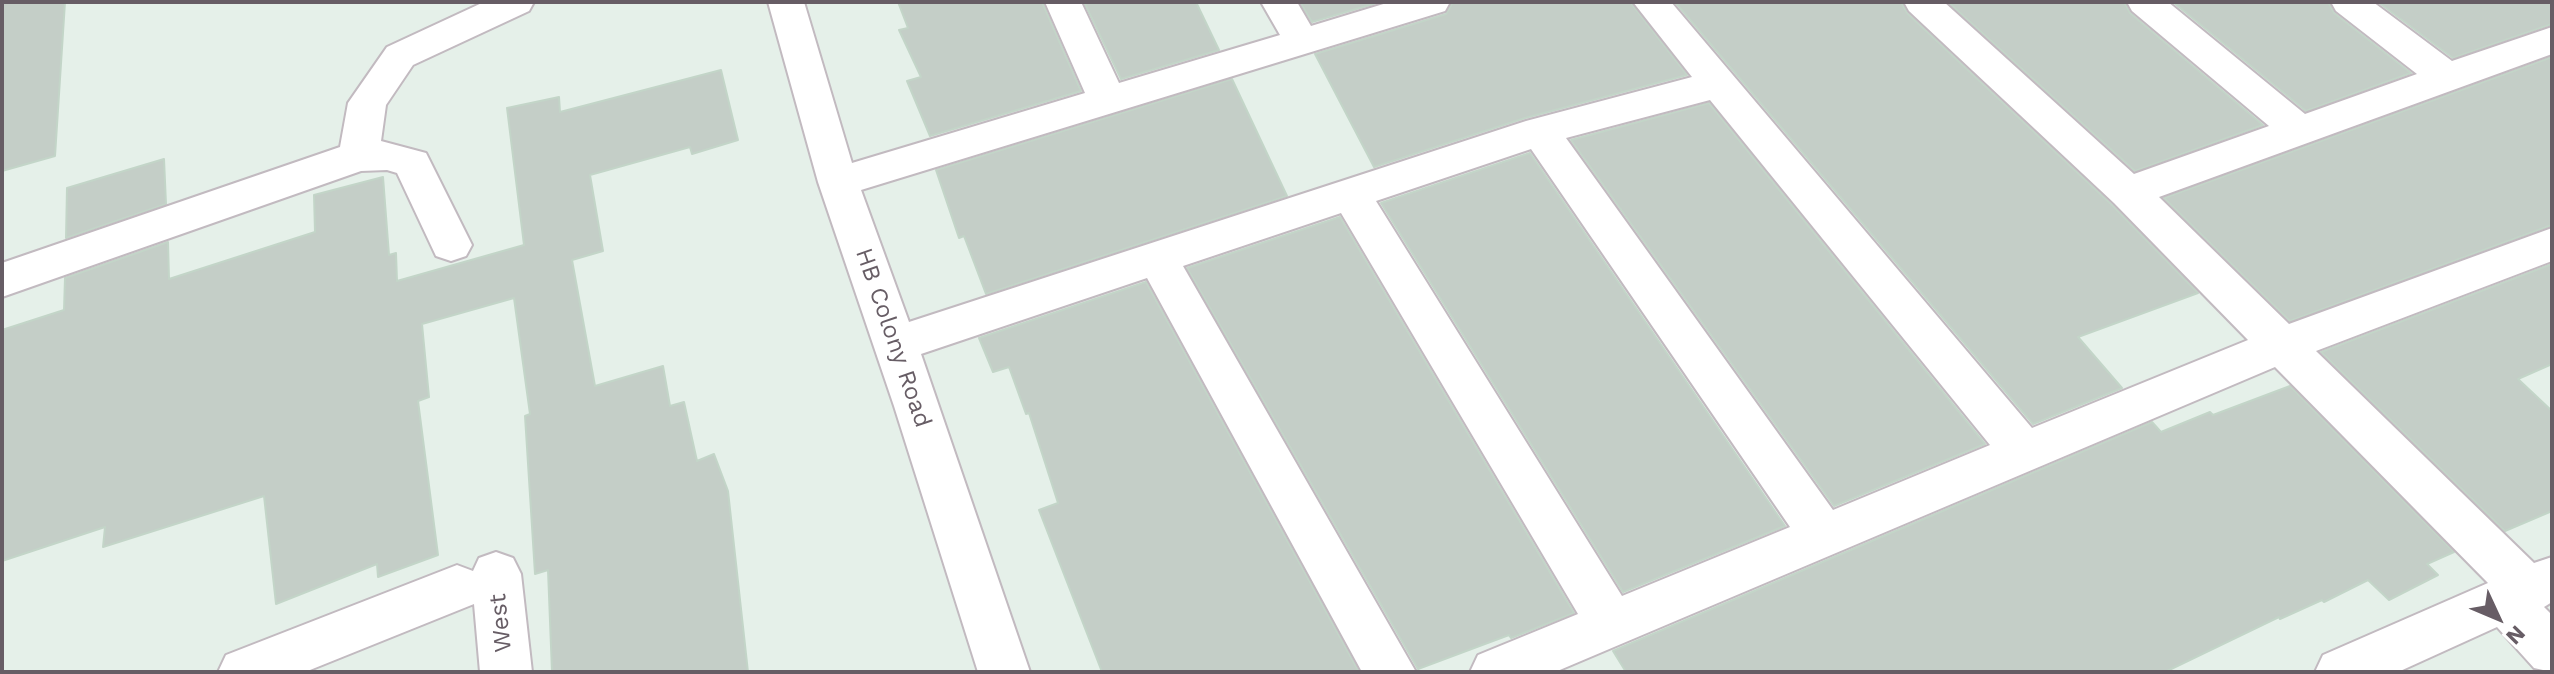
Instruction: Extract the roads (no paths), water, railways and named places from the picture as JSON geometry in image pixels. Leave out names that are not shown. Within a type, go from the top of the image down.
[{"type":"street","points":[[359,156],[367,103],[400,56],[516,2]]},
{"type":"street","name":"HB Colony Road","points":[[786,2],[838,182],[922,421],[1004,672]]},
{"type":"street","points":[[1063,2],[1107,99]]},
{"type":"street","points":[[1279,2],[1302,41]]},
{"type":"street","points":[[838,182],[1432,2]]},
{"type":"street","points":[[1651,2],[2024,453]]},
{"type":"street","points":[[1922,2],[2128,192],[2528,590],[2552,651]]},
{"type":"street","points":[[2145,2],[2299,130]]},
{"type":"street","points":[[2349,2],[2447,77]]},
{"type":"street","points":[[2128,192],[2552,40]]},
{"type":"street","points":[[894,345],[1540,131],[1718,84]]},
{"type":"street","points":[[1540,131],[1824,537]]},
{"type":"street","points":[[2,280],[359,156],[389,155],[412,163],[451,245]]},
{"type":"street","points":[[1350,193],[1611,623]]},
{"type":"street","points":[[1496,672],[2282,345],[2552,244]]},
{"type":"street","points":[[1157,258],[1390,672]]},
{"type":"street","name":"West","points":[[244,672],[477,581],[506,672]]},
{"type":"street","points":[[2341,672],[2528,590]]}]
